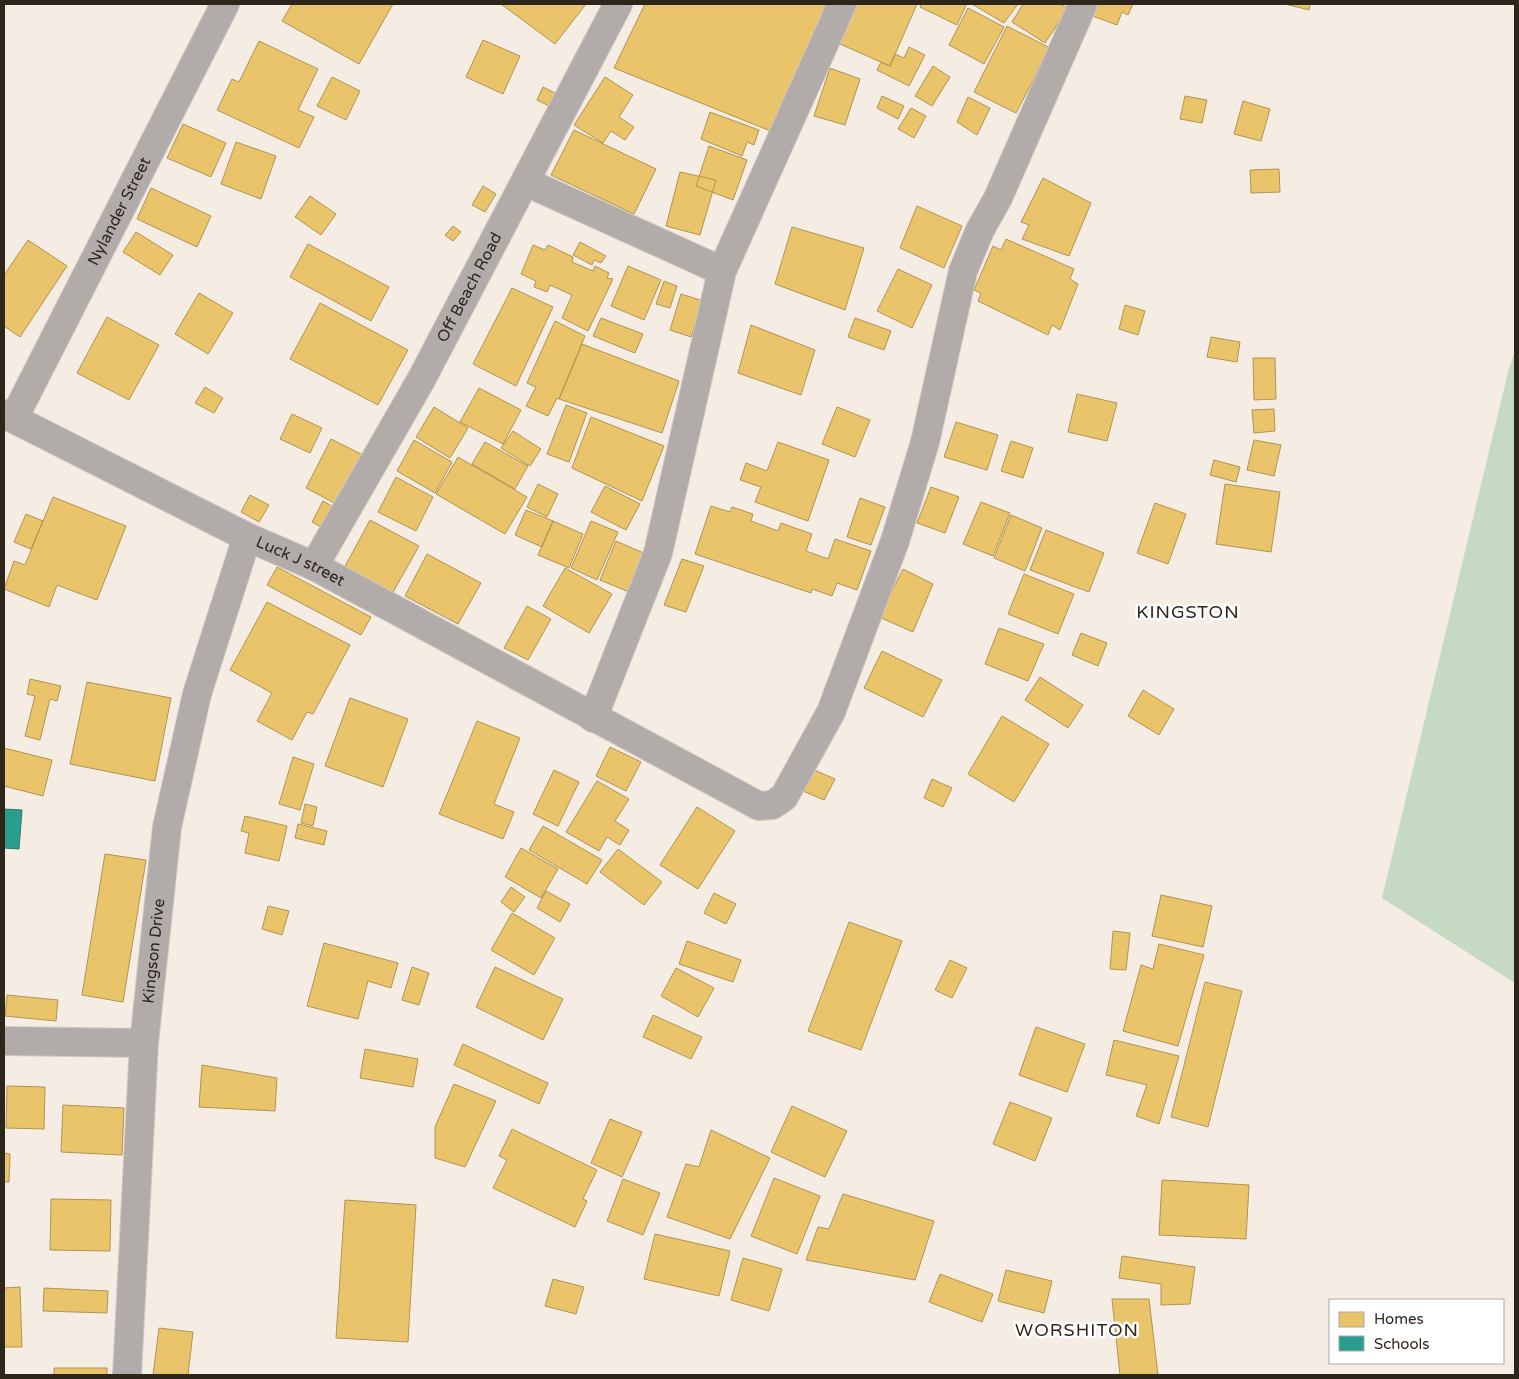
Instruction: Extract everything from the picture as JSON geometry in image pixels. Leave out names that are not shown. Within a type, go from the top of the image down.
[{"type":"street","name":"Nylander Street","points":[[9,416],[225,4]]},
{"type":"street","name":"Off Beach Road","points":[[314,566],[421,380],[618,4]]},
{"type":"street","points":[[593,718],[658,553],[722,272],[842,4]]},
{"type":"street","name":"Luck J street","points":[[9,416],[247,537],[314,566],[758,806],[772,806],[784,797],[831,712],[895,541],[925,442],[963,271],[980,230],[1006,180],[1082,4]]},
{"type":"street","points":[[526,182],[722,272]]},
{"type":"street","name":"Kingson Drive","points":[[127,1375],[144,1043],[167,827],[197,694],[247,537]]},
{"type":"street","points":[[4,1041],[144,1043]]},
{"type":"green space","points":[[1515,350],[1515,983],[1382,898],[1508,372]]},
{"type":"building: Homes","points":[[292,4],[393,4],[359,64],[282,21]]},
{"type":"building: Homes","points":[[501,4],[586,4],[555,44]]},
{"type":"building: Homes","points":[[645,4],[826,4],[773,132],[614,68]]},
{"type":"building: Homes","points":[[857,4],[917,4],[890,66],[840,44]]},
{"type":"building: Homes","points":[[921,4],[966,5],[957,25],[920,7]]},
{"type":"building: Homes","points":[[972,4],[1018,4],[1004,23]]},
{"type":"building: Homes","points":[[1023,4],[1061,4],[1068,9],[1045,43],[1012,22]]},
{"type":"building: Homes","points":[[1094,4],[1133,4],[1128,15],[1122,12],[1117,25],[1090,15]]},
{"type":"building: Homes","points":[[1285,4],[1310,4],[1309,10]]},
{"type":"building: Homes","points":[[968,8],[1004,27],[984,64],[949,45]]},
{"type":"building: Homes","points":[[1007,26],[1050,48],[1016,113],[974,92]]},
{"type":"building: Homes","points":[[483,40],[520,56],[503,94],[466,77]]},
{"type":"building: Homes","points":[[259,41],[318,69],[298,110],[314,117],[299,148],[217,110],[232,79],[239,82]]},
{"type":"building: Homes","points":[[909,47],[925,55],[909,86],[877,70],[881,62],[890,66],[895,54],[904,58]]},
{"type":"building: Homes","points":[[933,66],[950,77],[932,106],[915,96]]},
{"type":"building: Homes","points":[[830,68],[860,79],[845,125],[814,116]]},
{"type":"building: Homes","points":[[332,77],[360,91],[346,120],[317,106]]},
{"type":"building: Homes","points":[[605,77],[633,95],[619,117],[634,127],[625,140],[611,131],[603,143],[574,125]]},
{"type":"building: Homes","points":[[543,87],[559,95],[553,108],[537,100]]},
{"type":"building: Homes","points":[[882,96],[904,106],[898,119],[877,108]]},
{"type":"building: Homes","points":[[1185,96],[1207,100],[1202,123],[1180,119]]},
{"type":"building: Homes","points":[[968,97],[990,108],[977,135],[957,122]]},
{"type":"building: Homes","points":[[1243,101],[1270,109],[1261,141],[1234,134]]},
{"type":"building: Homes","points":[[911,108],[926,116],[914,138],[898,129]]},
{"type":"building: Homes","points":[[710,112],[759,130],[754,145],[747,142],[742,156],[701,139]]},
{"type":"building: Homes","points":[[183,124],[226,143],[211,177],[167,158]]},
{"type":"building: Homes","points":[[574,130],[656,169],[634,214],[551,175]]},
{"type":"building: Homes","points":[[236,142],[276,156],[261,199],[221,184]]},
{"type":"building: Homes","points":[[709,146],[747,160],[733,200],[696,186]]},
{"type":"building: Homes","points":[[1279,169],[1280,192],[1251,193],[1250,170]]},
{"type":"building: Homes","points":[[680,172],[716,180],[700,235],[666,226]]},
{"type":"building: Homes","points":[[1043,178],[1091,203],[1069,256],[1022,239],[1029,225],[1021,222]]},
{"type":"building: Homes","points":[[483,186],[496,194],[485,212],[472,205]]},
{"type":"building: Homes","points":[[151,188],[211,216],[197,247],[137,219]]},
{"type":"building: Homes","points":[[310,196],[336,214],[321,235],[295,217]]},
{"type":"building: Homes","points":[[917,206],[962,226],[944,268],[900,248]]},
{"type":"building: Homes","points":[[453,226],[461,232],[453,241],[445,235]]},
{"type":"building: Homes","points":[[792,227],[864,248],[845,310],[775,284]]},
{"type":"building: Homes","points":[[136,232],[173,255],[160,275],[123,252]]},
{"type":"building: Homes","points":[[1006,239],[1074,269],[1070,279],[1078,284],[1060,330],[1052,325],[1048,335],[978,301],[981,293],[974,290],[993,246],[1001,250]]},
{"type":"building: Homes","points":[[28,240],[67,266],[20,337],[4,326],[4,275]]},
{"type":"building: Homes","points":[[580,242],[606,256],[601,263],[594,260],[592,265],[573,255]]},
{"type":"building: Homes","points":[[308,244],[389,287],[371,321],[290,277]]},
{"type":"building: Homes","points":[[533,245],[545,250],[548,245],[573,257],[572,262],[593,271],[595,266],[609,273],[607,278],[613,279],[588,331],[562,318],[572,295],[550,285],[547,292],[534,287],[536,281],[521,274]]},
{"type":"building: Homes","points":[[628,266],[661,280],[644,320],[611,306]]},
{"type":"building: Homes","points":[[898,269],[932,285],[912,328],[877,311]]},
{"type":"building: Homes","points":[[664,281],[677,286],[670,308],[656,304]]},
{"type":"building: Homes","points":[[512,288],[553,307],[516,386],[473,364]]},
{"type":"building: Homes","points":[[199,293],[233,313],[208,354],[175,334]]},
{"type":"building: Homes","points":[[681,294],[703,301],[691,337],[670,330]]},
{"type":"building: Homes","points":[[320,303],[408,350],[378,405],[290,359]]},
{"type":"building: Homes","points":[[1125,305],[1145,311],[1138,335],[1119,329]]},
{"type":"building: Homes","points":[[107,317],[159,345],[129,400],[77,373]]},
{"type":"building: Homes","points":[[601,318],[643,334],[635,353],[593,336]]},
{"type":"building: Homes","points":[[855,318],[891,331],[884,350],[848,337]]},
{"type":"building: Homes","points":[[555,321],[585,336],[559,399],[557,398],[548,416],[526,406],[536,387],[527,383]]},
{"type":"building: Homes","points":[[751,325],[815,350],[801,395],[738,373]]},
{"type":"building: Homes","points":[[1211,337],[1240,342],[1237,362],[1207,357]]},
{"type":"building: Homes","points":[[582,344],[679,381],[662,433],[559,399]]},
{"type":"building: Homes","points":[[1253,358],[1275,358],[1276,399],[1254,400]]},
{"type":"building: Homes","points":[[205,387],[223,398],[214,413],[195,403]]},
{"type":"building: Homes","points":[[479,388],[521,410],[503,444],[460,422]]},
{"type":"building: Homes","points":[[1077,394],[1117,403],[1107,441],[1068,432]]},
{"type":"building: Homes","points":[[566,405],[587,413],[569,462],[547,454]]},
{"type":"building: Homes","points":[[434,407],[468,428],[450,458],[416,437]]},
{"type":"building: Homes","points":[[837,407],[870,420],[855,457],[822,444]]},
{"type":"building: Homes","points":[[1274,409],[1275,431],[1254,433],[1252,410]]},
{"type":"building: Homes","points":[[292,414],[322,428],[310,453],[280,439]]},
{"type":"building: Homes","points":[[591,417],[664,446],[642,501],[572,468]]},
{"type":"building: Homes","points":[[956,422],[998,435],[987,470],[944,457]]},
{"type":"building: Homes","points":[[513,431],[541,449],[530,466],[501,448]]},
{"type":"building: Homes","points":[[331,439],[367,457],[342,507],[306,488]]},
{"type":"building: Homes","points":[[414,440],[452,462],[435,493],[397,471]]},
{"type":"building: Homes","points":[[1254,440],[1281,445],[1274,476],[1247,470]]},
{"type":"building: Homes","points":[[1011,441],[1033,448],[1023,478],[1001,471]]},
{"type":"building: Homes","points":[[485,442],[528,466],[515,489],[472,464]]},
{"type":"building: Homes","points":[[778,442],[829,460],[808,521],[755,502],[761,487],[740,480],[746,463],[767,471]]},
{"type":"building: Homes","points":[[458,457],[527,497],[505,534],[436,494]]},
{"type":"building: Homes","points":[[1214,460],[1240,467],[1236,482],[1210,475]]},
{"type":"building: Homes","points":[[396,477],[433,497],[416,531],[378,512]]},
{"type":"building: Homes","points":[[538,484],[558,494],[547,517],[527,507]]},
{"type":"building: Homes","points":[[1225,484],[1280,492],[1271,552],[1216,544]]},
{"type":"building: Homes","points":[[605,486],[640,504],[626,530],[591,512]]},
{"type":"building: Homes","points":[[931,487],[959,497],[945,533],[917,523]]},
{"type":"building: Homes","points":[[250,495],[269,505],[259,522],[241,512]]},
{"type":"building: Homes","points":[[53,497],[126,526],[97,600],[57,585],[49,607],[4,589],[14,561],[25,565]]},
{"type":"building: Homes","points":[[860,498],[885,507],[871,545],[847,537]]},
{"type":"building: Homes","points":[[323,501],[340,511],[329,531],[312,522]]},
{"type":"building: Homes","points":[[981,502],[1010,513],[993,556],[963,544]]},
{"type":"building: Homes","points":[[1155,503],[1186,514],[1168,564],[1137,553]]},
{"type":"building: Homes","points":[[711,506],[730,512],[732,507],[753,514],[751,521],[778,531],[781,523],[812,534],[806,551],[828,559],[835,539],[871,551],[857,590],[837,583],[832,596],[812,589],[811,593],[695,554]]},
{"type":"building: Homes","points":[[526,510],[553,521],[542,547],[515,535]]},
{"type":"building: Homes","points":[[26,514],[43,521],[31,549],[14,542]]},
{"type":"building: Homes","points":[[1011,515],[1042,528],[1025,571],[994,558]]},
{"type":"building: Homes","points":[[370,520],[419,546],[392,594],[344,568]]},
{"type":"building: Homes","points":[[553,521],[583,534],[569,568],[538,555]]},
{"type":"building: Homes","points":[[591,521],[618,532],[597,580],[571,568]]},
{"type":"building: Homes","points":[[1046,530],[1104,553],[1089,592],[1030,570]]},
{"type":"building: Homes","points":[[616,541],[646,554],[629,592],[600,580]]},
{"type":"building: Homes","points":[[427,554],[481,583],[458,624],[405,596]]},
{"type":"building: Homes","points":[[682,559],[704,566],[686,612],[664,605]]},
{"type":"building: Homes","points":[[277,567],[371,617],[361,635],[267,585]]},
{"type":"building: Homes","points":[[565,568],[612,594],[589,633],[543,606]]},
{"type":"building: Homes","points":[[903,569],[933,584],[913,632],[879,617]]},
{"type":"building: Homes","points":[[1024,574],[1074,594],[1058,634],[1008,614]]},
{"type":"building: Homes","points":[[267,602],[350,645],[313,714],[307,712],[292,740],[257,721],[272,693],[230,670]]},
{"type":"building: Homes","points":[[527,606],[551,619],[528,660],[504,648]]},
{"type":"building: Homes","points":[[999,628],[1044,644],[1028,681],[985,664]]},
{"type":"building: Homes","points":[[1081,633],[1107,643],[1098,666],[1072,655]]},
{"type":"building: Homes","points":[[882,651],[942,680],[923,717],[864,688]]},
{"type":"building: Homes","points":[[1040,677],[1083,705],[1068,728],[1025,700]]},
{"type":"building: Homes","points":[[30,679],[61,686],[57,701],[50,699],[40,740],[25,736],[35,696],[27,694]]},
{"type":"building: Homes","points":[[87,682],[171,698],[155,781],[70,764]]},
{"type":"building: Homes","points":[[1143,690],[1174,709],[1159,735],[1128,716]]},
{"type":"building: Homes","points":[[350,698],[408,719],[383,787],[325,766]]},
{"type":"building: Homes","points":[[1002,716],[1049,744],[1014,802],[968,774]]},
{"type":"building: Homes","points":[[477,721],[520,738],[494,804],[514,812],[503,839],[439,814]]},
{"type":"building: Homes","points":[[610,747],[641,762],[626,791],[596,776]]},
{"type":"building: Homes","points":[[4,748],[52,760],[43,796],[4,786]]},
{"type":"building: Homes","points":[[293,757],[314,764],[300,810],[279,804]]},
{"type":"building: Homes","points":[[812,769],[835,779],[824,800],[803,791]]},
{"type":"building: Homes","points":[[554,770],[579,782],[558,826],[533,814]]},
{"type":"building: Homes","points":[[932,779],[952,788],[943,807],[924,798]]},
{"type":"building: Homes","points":[[597,781],[629,799],[615,821],[629,830],[620,845],[607,837],[599,851],[566,832]]},
{"type":"building: Homes","points":[[305,804],[317,807],[313,826],[301,823]]},
{"type":"building: Homes","points":[[697,807],[735,831],[698,889],[660,865]]},
{"type":"building: Homes","points":[[245,816],[287,826],[279,861],[245,853],[249,833],[241,831]]},
{"type":"building: Homes","points":[[298,824],[327,831],[324,845],[295,838]]},
{"type":"building: Homes","points":[[543,826],[602,860],[587,884],[529,850]]},
{"type":"building: Homes","points":[[521,848],[558,869],[541,898],[505,877]]},
{"type":"building: Homes","points":[[618,849],[662,882],[644,905],[600,872]]},
{"type":"building: Homes","points":[[105,854],[146,860],[123,1002],[82,995]]},
{"type":"building: Homes","points":[[511,887],[525,897],[514,912],[501,902]]},
{"type":"building: Homes","points":[[546,891],[570,904],[560,922],[537,908]]},
{"type":"building: Homes","points":[[714,893],[736,904],[726,924],[704,913]]},
{"type":"building: Homes","points":[[1161,895],[1212,906],[1203,947],[1152,936]]},
{"type":"building: Homes","points":[[268,906],[289,911],[282,935],[262,929]]},
{"type":"building: Homes","points":[[512,913],[555,938],[534,975],[491,950]]},
{"type":"building: Homes","points":[[849,922],[902,941],[861,1050],[808,1031]]},
{"type":"building: Homes","points":[[1113,931],[1130,933],[1126,970],[1110,969]]},
{"type":"building: Homes","points":[[687,941],[741,960],[733,982],[679,964]]},
{"type":"building: Homes","points":[[324,943],[398,963],[391,988],[368,981],[358,1019],[307,1006]]},
{"type":"building: Homes","points":[[1159,944],[1204,955],[1178,1046],[1123,1031],[1141,965],[1153,969]]},
{"type":"building: Homes","points":[[950,960],[967,968],[952,998],[935,990]]},
{"type":"building: Homes","points":[[412,967],[429,973],[419,1005],[402,1000]]},
{"type":"building: Homes","points":[[495,967],[563,999],[543,1040],[476,1007]]},
{"type":"building: Homes","points":[[676,968],[714,988],[698,1017],[661,996]]},
{"type":"building: Homes","points":[[1205,982],[1242,991],[1208,1127],[1171,1117]]},
{"type":"building: Homes","points":[[7,995],[58,1000],[56,1021],[5,1016]]},
{"type":"building: Homes","points":[[653,1015],[702,1037],[691,1059],[643,1037]]},
{"type":"building: Homes","points":[[1036,1027],[1085,1044],[1067,1092],[1019,1075]]},
{"type":"building: Homes","points":[[1114,1040],[1179,1056],[1159,1124],[1136,1116],[1147,1085],[1106,1075]]},
{"type":"building: Homes","points":[[463,1044],[548,1083],[539,1104],[454,1065]]},
{"type":"building: Homes","points":[[365,1049],[418,1059],[413,1087],[360,1078]]},
{"type":"building: Homes","points":[[202,1065],[277,1078],[275,1111],[199,1107]]},
{"type":"building: Homes","points":[[454,1084],[496,1101],[465,1167],[435,1158],[435,1127]]},
{"type":"building: Homes","points":[[7,1086],[45,1087],[44,1129],[6,1128]]},
{"type":"building: Homes","points":[[1010,1102],[1052,1118],[1035,1161],[993,1144]]},
{"type":"building: Homes","points":[[63,1105],[124,1108],[122,1155],[61,1152]]},
{"type":"building: Homes","points":[[792,1106],[847,1131],[825,1177],[771,1152]]},
{"type":"building: Homes","points":[[610,1119],[642,1132],[622,1177],[591,1163]]},
{"type":"building: Homes","points":[[512,1129],[597,1170],[583,1199],[587,1201],[575,1227],[493,1188],[507,1160],[499,1156]]},
{"type":"building: Homes","points":[[711,1130],[770,1158],[730,1239],[667,1217],[686,1164],[699,1167]]},
{"type":"building: Homes","points":[[4,1153],[10,1154],[9,1182],[4,1182]]},
{"type":"building: Homes","points":[[774,1178],[820,1196],[797,1254],[751,1236]]},
{"type":"building: Homes","points":[[623,1179],[660,1193],[643,1235],[607,1221]]},
{"type":"building: Homes","points":[[1162,1180],[1249,1185],[1246,1239],[1159,1235]]},
{"type":"building: Homes","points":[[843,1194],[934,1221],[915,1280],[806,1260],[818,1227],[829,1229]]},
{"type":"building: Homes","points":[[51,1199],[111,1200],[110,1251],[50,1250]]},
{"type":"building: Homes","points":[[345,1200],[416,1205],[408,1342],[336,1338]]},
{"type":"building: Homes","points":[[655,1234],[730,1251],[719,1296],[644,1279]]},
{"type":"building: Homes","points":[[1122,1256],[1195,1267],[1190,1304],[1161,1305],[1161,1284],[1119,1278]]},
{"type":"building: Homes","points":[[743,1258],[782,1269],[769,1311],[731,1300]]},
{"type":"building: Homes","points":[[1006,1270],[1052,1281],[1044,1313],[998,1301]]},
{"type":"building: Homes","points":[[940,1274],[993,1294],[982,1322],[929,1302]]},
{"type":"building: Homes","points":[[553,1279],[584,1287],[576,1314],[545,1306]]},
{"type":"building: Homes","points":[[20,1287],[22,1347],[4,1347],[4,1288]]},
{"type":"building: Homes","points":[[44,1288],[108,1291],[107,1313],[43,1311]]},
{"type":"building: Homes","points":[[1112,1299],[1149,1299],[1158,1375],[1120,1375]]},
{"type":"building: Homes","points":[[159,1328],[193,1332],[188,1375],[153,1375]]},
{"type":"building: Homes","points":[[54,1368],[107,1368],[107,1375],[54,1375]]},
{"type":"building: Schools","points":[[4,809],[22,810],[19,849],[4,848]]},
{"type":"district","name":"KINGSTON","points":[[1188,612]]},
{"type":"district","name":"WORSHITON","points":[[1077,1330]]}]
